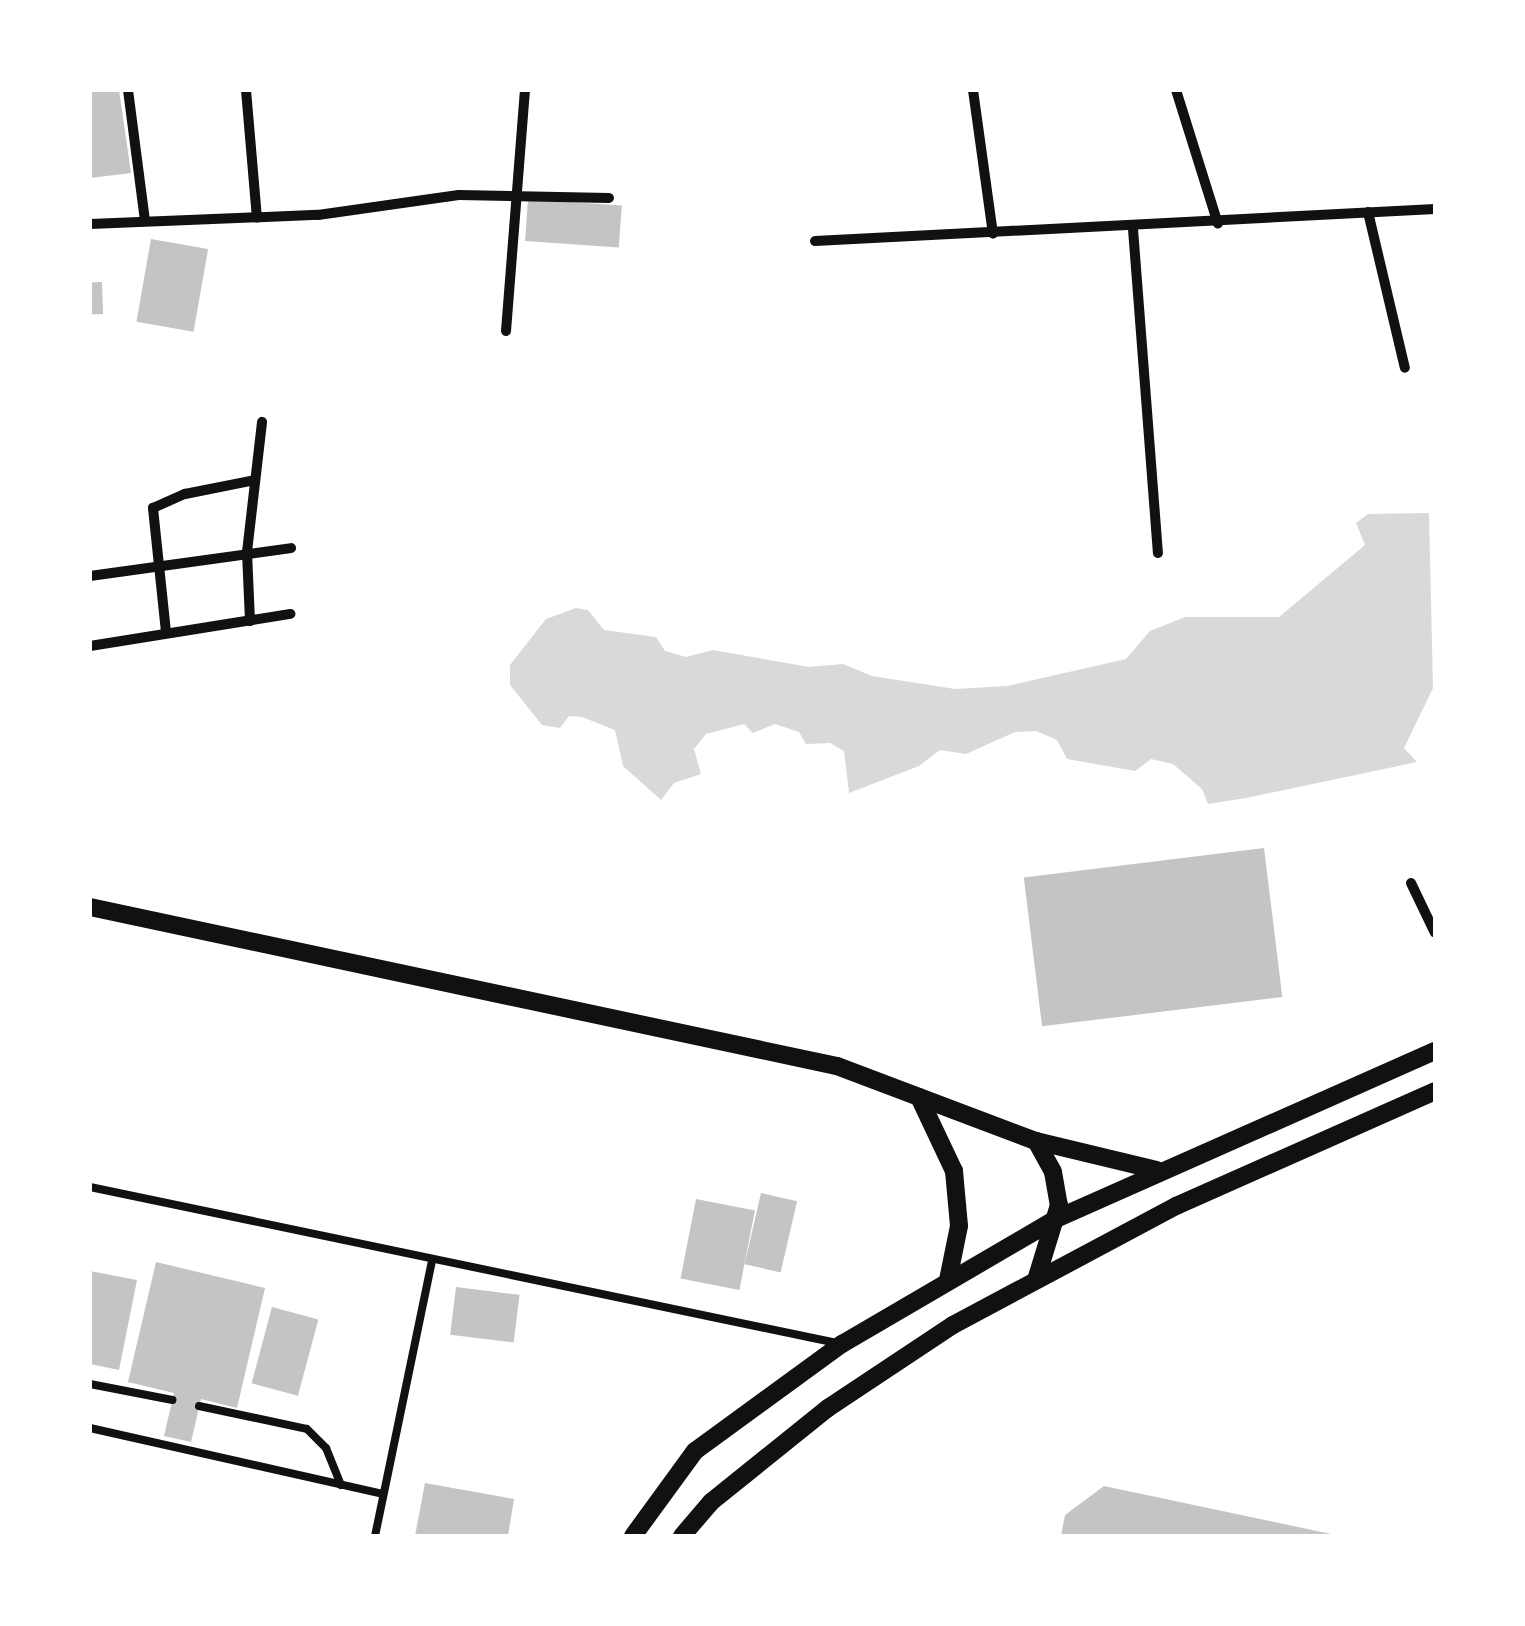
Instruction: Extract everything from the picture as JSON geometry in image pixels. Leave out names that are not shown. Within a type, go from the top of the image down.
[{"type":"street","points":[[128,90],[145,220]]},
{"type":"street","points":[[246,90],[257,218]]},
{"type":"street","points":[[506,331],[520,192],[525,90]]},
{"type":"street","points":[[973,90],[992,234]]},
{"type":"street","points":[[1176,90],[1218,224]]},
{"type":"street","points":[[90,224],[257,218],[520,192],[609,198]]},
{"type":"street","points":[[814,242],[1218,224],[1435,209]]},
{"type":"street","points":[[1368,212],[1404,368]]},
{"type":"street","points":[[1133,228],[1158,553]]},
{"type":"street","points":[[250,621],[246,552],[262,422]]},
{"type":"street","points":[[166,632],[150,517],[156,505],[255,480]]},
{"type":"street","points":[[90,576],[291,548]]},
{"type":"street","points":[[90,646],[290,614]]},
{"type":"street","points":[[1410,883],[1435,932]]},
{"type":"street","points":[[90,907],[836,1066],[1036,1141],[1157,1170]]},
{"type":"street","points":[[633,1536],[695,1451],[842,1344],[948,1280],[1058,1218],[1157,1170],[1435,1052]]},
{"type":"street","points":[[682,1536],[710,1502],[828,1408],[1037,1278],[1176,1206],[1435,1090]]},
{"type":"street","points":[[919,1097],[954,1171],[959,1226],[948,1280]]},
{"type":"street","points":[[1036,1141],[1057,1184],[1058,1218],[1037,1278]]},
{"type":"lane","points":[[90,1188],[842,1344]]},
{"type":"lane","points":[[375,1536],[432,1260]]},
{"type":"lane","points":[[90,1384],[172,1400]]},
{"type":"lane","points":[[199,1406],[307,1428],[326,1448],[342,1485]]},
{"type":"lane","points":[[90,1428],[383,1494]]},
{"type":"shaded area","points":[[1429,513],[1433,688],[1404,748],[1417,762],[1246,798],[1208,804],[1202,789],[1173,764],[1151,759],[1135,771],[1067,759],[1057,740],[1036,731],[1015,732],[966,754],[940,750],[919,766],[849,793],[844,751],[830,743],[806,744],[799,732],[775,724],[753,733],[744,724],[706,734],[694,749],[701,774],[674,783],[661,800],[623,766],[615,730],[569,716],[560,728],[542,725],[510,685],[510,665],[546,619],[576,608],[588,610],[604,630],[656,637],[665,651],[686,657],[713,650],[809,667],[843,664],[872,676],[955,689],[1007,686],[1126,659],[1150,631],[1185,617],[1279,617],[1365,545],[1356,523],[1368,514]]},
{"type":"building","points":[[90,90],[119,90],[131,173],[90,178]]},
{"type":"building","points":[[528,199],[622,206],[619,247],[525,241]]},
{"type":"building","points":[[151,239],[208,249],[194,332],[136,322]]},
{"type":"building","points":[[90,282],[102,282],[103,314],[91,314]]},
{"type":"building","points":[[1264,848],[1282,997],[1042,1026],[1024,877]]},
{"type":"building","points":[[761,1193],[797,1201],[781,1272],[745,1264]]},
{"type":"building","points":[[696,1199],[755,1210],[739,1290],[681,1279]]},
{"type":"building","points":[[156,1262],[265,1288],[237,1408],[201,1399],[191,1442],[164,1436],[174,1393],[128,1382]]},
{"type":"building","points":[[90,1271],[137,1280],[119,1370],[90,1364]]},
{"type":"building","points":[[456,1287],[520,1295],[514,1342],[450,1335]]},
{"type":"building","points":[[272,1307],[318,1319],[298,1396],[252,1383]]},
{"type":"building","points":[[425,1483],[514,1499],[508,1536],[415,1536]]},
{"type":"building","points":[[1104,1486],[1331,1536],[1061,1536],[1065,1515]]}]
